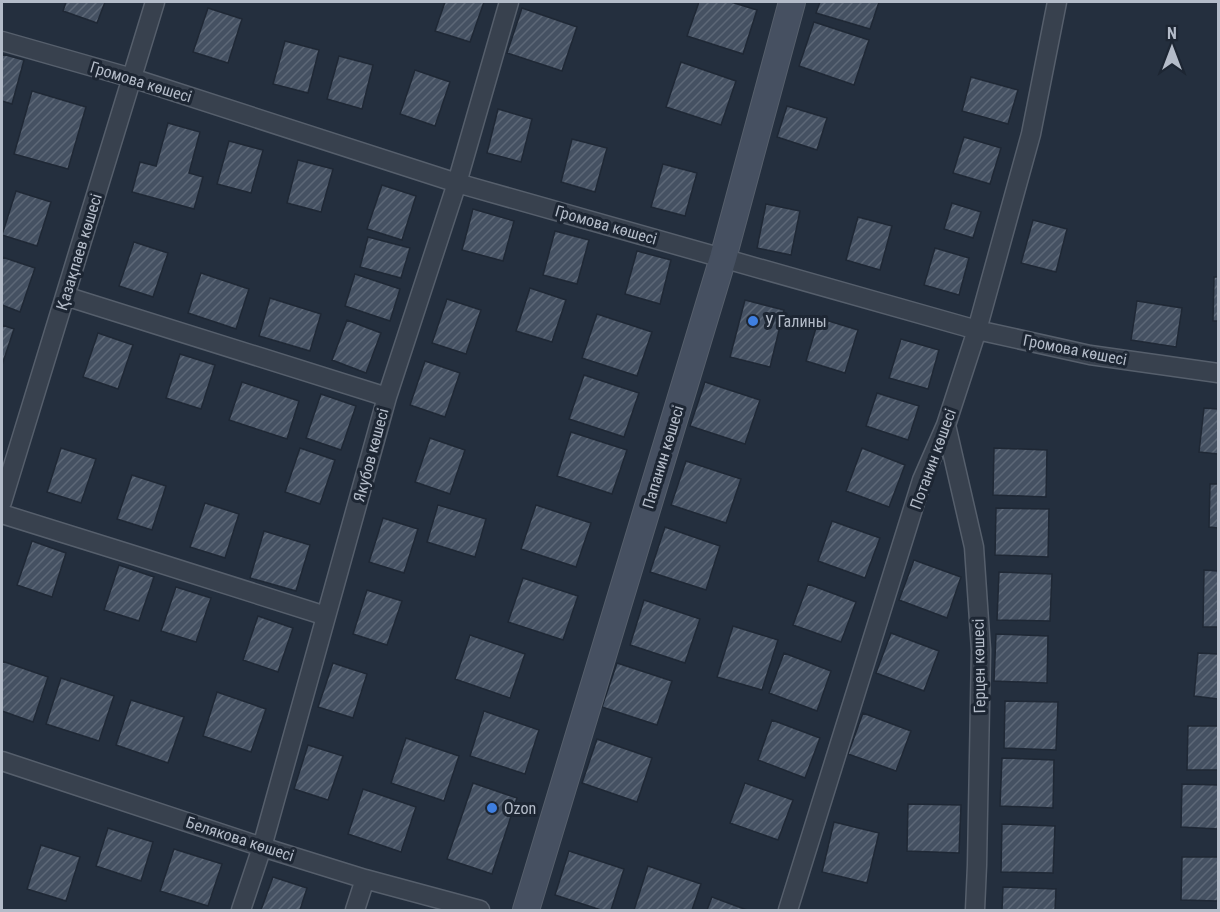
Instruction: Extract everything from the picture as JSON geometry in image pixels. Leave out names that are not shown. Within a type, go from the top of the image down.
[{"type":"main road","name":"Папанин көшесі","points":[[526,910],[723,258],[792,2]]},
{"type":"street","name":"Қазақпаев көшесі","points":[[2,502],[155,2]]},
{"type":"street","name":"Якубов көшесі","points":[[242,910],[262,847],[387,397],[457,183],[509,2]]},
{"type":"street","name":"Потанин көшесі","points":[[788,910],[922,480],[946,425],[977,330],[1031,134],[1057,2]]},
{"type":"street","name":"Громова көшесі","points":[[2,41],[132,78],[457,183],[977,330],[1090,355],[1218,373]]},
{"type":"street","points":[[65,296],[387,397]]},
{"type":"street","name":"Герцен көшесі","points":[[946,425],[974,547],[981,650],[975,910]]},
{"type":"street","points":[[2,514],[326,616]]},
{"type":"street","name":"Белякова көшесі","points":[[2,760],[262,847],[365,879],[480,910]]},
{"type":"street","points":[[355,910],[365,879]]},
{"type":"building","points":[[66,2],[105,2],[97,23],[63,11]]},
{"type":"building","points":[[445,2],[484,2],[470,42],[435,31]]},
{"type":"building","points":[[699,2],[731,2],[757,10],[743,54],[687,36]]},
{"type":"building","points":[[820,2],[879,2],[870,29],[816,13]]},
{"type":"building","points":[[208,8],[242,19],[228,63],[193,52]]},
{"type":"building","points":[[522,8],[577,27],[562,71],[507,53]]},
{"type":"building","points":[[814,22],[869,40],[854,85],[799,66]]},
{"type":"building","points":[[285,41],[319,50],[308,93],[273,84]]},
{"type":"building","points":[[2,54],[24,60],[12,104],[2,101]]},
{"type":"building","points":[[339,56],[373,65],[362,109],[327,99]]},
{"type":"building","points":[[681,62],[736,81],[721,125],[666,107]]},
{"type":"building","points":[[415,70],[450,82],[435,126],[400,114]]},
{"type":"building","points":[[971,77],[1018,90],[1008,124],[962,111]]},
{"type":"building","points":[[32,91],[86,107],[68,169],[14,154]]},
{"type":"building","points":[[787,106],[827,118],[817,150],[777,137]]},
{"type":"building","points":[[498,109],[532,119],[521,162],[487,153]]},
{"type":"building","points":[[168,123],[200,132],[189,173],[203,177],[194,209],[132,192],[140,162],[156,166]]},
{"type":"building","points":[[964,137],[1001,148],[990,184],[953,173]]},
{"type":"building","points":[[572,139],[607,148],[595,192],[561,182]]},
{"type":"building","points":[[229,141],[263,150],[251,193],[217,184]]},
{"type":"building","points":[[298,160],[333,169],[321,212],[287,203]]},
{"type":"building","points":[[663,164],[697,173],[685,216],[651,207]]},
{"type":"building","points":[[382,185],[416,196],[402,240],[367,229]]},
{"type":"building","points":[[16,191],[51,202],[37,246],[2,235]]},
{"type":"building","points":[[952,203],[981,212],[973,238],[944,229]]},
{"type":"building","points":[[766,204],[800,211],[791,255],[757,248]]},
{"type":"building","points":[[473,209],[514,221],[503,261],[462,250]]},
{"type":"building","points":[[858,217],[892,226],[880,270],[846,260]]},
{"type":"building","points":[[1033,220],[1067,229],[1056,272],[1021,263]]},
{"type":"building","points":[[555,231],[589,240],[577,284],[543,275]]},
{"type":"building","points":[[368,237],[410,248],[401,278],[360,267]]},
{"type":"building","points":[[134,242],[168,253],[153,297],[119,286]]},
{"type":"building","points":[[935,248],[969,258],[959,295],[924,285]]},
{"type":"building","points":[[637,251],[671,260],[660,304],[625,294]]},
{"type":"building","points":[[2,257],[35,268],[20,312],[2,305]]},
{"type":"building","points":[[201,273],[249,289],[236,329],[188,313]]},
{"type":"building","points":[[355,274],[400,289],[390,321],[345,306]]},
{"type":"building","points":[[1214,277],[1218,277],[1218,321],[1213,321]]},
{"type":"building","points":[[530,288],[566,300],[552,342],[516,331]]},
{"type":"building","points":[[270,298],[321,314],[310,351],[259,336]]},
{"type":"building","points":[[447,299],[481,310],[466,354],[432,343]]},
{"type":"building","points":[[745,300],[784,310],[770,367],[730,357]]},
{"type":"building","points":[[1137,301],[1182,308],[1176,347],[1131,340]]},
{"type":"building","points":[[597,314],[652,332],[637,376],[582,358]]},
{"type":"building","points":[[819,318],[858,330],[845,373],[806,361]]},
{"type":"building","points":[[347,320],[381,333],[366,373],[332,360]]},
{"type":"building","points":[[2,325],[14,329],[2,365]]},
{"type":"building","points":[[98,333],[133,345],[118,389],[83,377]]},
{"type":"building","points":[[901,339],[939,350],[928,389],[889,378]]},
{"type":"building","points":[[180,354],[215,365],[201,409],[166,398]]},
{"type":"building","points":[[425,361],[460,373],[445,417],[410,405]]},
{"type":"building","points":[[584,375],[639,393],[624,437],[569,419]]},
{"type":"building","points":[[242,382],[299,401],[287,439],[229,420]]},
{"type":"building","points":[[705,382],[760,400],[745,444],[690,426]]},
{"type":"building","points":[[877,393],[919,406],[908,440],[866,426]]},
{"type":"building","points":[[321,394],[356,406],[341,450],[306,438]]},
{"type":"building","points":[[1204,408],[1218,409],[1218,454],[1199,452]]},
{"type":"building","points":[[571,432],[627,450],[612,494],[557,476]]},
{"type":"building","points":[[430,438],[465,450],[450,494],[415,482]]},
{"type":"building","points":[[61,448],[96,459],[81,503],[47,492]]},
{"type":"building","points":[[300,448],[335,460],[320,504],[285,492]]},
{"type":"building","points":[[862,448],[905,465],[889,507],[846,491]]},
{"type":"building","points":[[994,448],[1047,450],[1046,497],[993,495]]},
{"type":"building","points":[[686,461],[741,479],[726,523],[671,505]]},
{"type":"building","points":[[132,475],[166,486],[152,530],[117,519]]},
{"type":"building","points":[[1210,484],[1218,484],[1218,528],[1209,527]]},
{"type":"building","points":[[205,503],[239,514],[225,558],[190,547]]},
{"type":"building","points":[[438,505],[486,519],[475,557],[427,542]]},
{"type":"building","points":[[536,505],[591,523],[576,567],[521,549]]},
{"type":"building","points":[[996,508],[1049,509],[1048,557],[995,555]]},
{"type":"building","points":[[383,518],[418,529],[404,573],[369,562]]},
{"type":"building","points":[[832,521],[880,538],[865,578],[818,561]]},
{"type":"building","points":[[665,527],[720,546],[706,590],[650,572]]},
{"type":"building","points":[[264,531],[310,545],[296,591],[250,578]]},
{"type":"building","points":[[32,541],[66,553],[52,597],[17,585]]},
{"type":"building","points":[[914,560],[961,577],[947,618],[899,600]]},
{"type":"building","points":[[119,565],[154,577],[139,621],[104,610]]},
{"type":"building","points":[[1204,570],[1218,571],[1218,627],[1203,627]]},
{"type":"building","points":[[999,572],[1052,574],[1050,621],[997,620]]},
{"type":"building","points":[[523,578],[578,596],[563,640],[508,622]]},
{"type":"building","points":[[808,584],[856,602],[841,642],[793,625]]},
{"type":"building","points":[[176,587],[211,598],[196,642],[161,631]]},
{"type":"building","points":[[367,590],[402,601],[387,645],[353,634]]},
{"type":"building","points":[[644,600],[700,619],[685,663],[630,645]]},
{"type":"building","points":[[258,616],[293,628],[278,672],[243,660]]},
{"type":"building","points":[[733,626],[778,640],[762,690],[717,677]]},
{"type":"building","points":[[891,633],[939,651],[924,691],[876,673]]},
{"type":"building","points":[[996,634],[1048,636],[1047,683],[994,681]]},
{"type":"building","points":[[470,635],[525,654],[510,698],[455,679]]},
{"type":"building","points":[[784,653],[831,671],[817,711],[769,693]]},
{"type":"building","points":[[1198,653],[1218,654],[1218,699],[1194,696]]},
{"type":"building","points":[[2,661],[48,677],[33,722],[2,711]]},
{"type":"building","points":[[333,663],[367,674],[353,718],[318,707]]},
{"type":"building","points":[[617,663],[672,681],[657,725],[602,707]]},
{"type":"building","points":[[61,678],[114,696],[99,741],[46,724]]},
{"type":"building","points":[[217,692],[266,709],[251,752],[203,736]]},
{"type":"building","points":[[131,700],[184,717],[168,763],[116,745]]},
{"type":"building","points":[[1005,701],[1058,702],[1056,750],[1004,748]]},
{"type":"building","points":[[484,711],[539,730],[525,774],[470,756]]},
{"type":"building","points":[[863,713],[911,731],[896,771],[848,754]]},
{"type":"building","points":[[772,720],[820,738],[805,778],[758,760]]},
{"type":"building","points":[[1188,726],[1218,726],[1218,770],[1187,770]]},
{"type":"building","points":[[406,738],[459,756],[444,801],[391,783]]},
{"type":"building","points":[[597,739],[652,758],[637,802],[582,783]]},
{"type":"building","points":[[308,745],[343,756],[328,800],[294,789]]},
{"type":"building","points":[[1002,758],[1054,760],[1053,808],[1000,806]]},
{"type":"building","points":[[473,783],[517,798],[492,874],[447,859]]},
{"type":"building","points":[[745,783],[793,800],[778,840],[730,823]]},
{"type":"building","points":[[1182,784],[1218,785],[1218,829],[1181,827]]},
{"type":"building","points":[[363,789],[416,807],[401,852],[348,834]]},
{"type":"building","points":[[908,804],[961,805],[959,853],[907,851]]},
{"type":"building","points":[[834,822],[879,833],[867,883],[822,872]]},
{"type":"building","points":[[1002,824],[1055,826],[1053,873],[1001,872]]},
{"type":"building","points":[[108,828],[153,842],[141,881],[96,866]]},
{"type":"building","points":[[41,845],[80,857],[66,901],[27,889]]},
{"type":"building","points":[[174,849],[222,864],[208,906],[160,891]]},
{"type":"building","points":[[569,851],[624,869],[611,910],[601,910],[555,895]]},
{"type":"building","points":[[1182,857],[1218,857],[1218,901],[1181,900]]},
{"type":"building","points":[[648,866],[701,884],[692,910],[634,910]]},
{"type":"building","points":[[273,877],[307,888],[300,910],[261,910]]},
{"type":"building","points":[[1003,887],[1056,889],[1055,910],[1002,910]]},
{"type":"building","points":[[712,897],[747,910],[707,910]]},
{"type":"place","name":"У Галины","points":[[753,321]]},
{"type":"place","name":"Ozon","points":[[492,808]]}]
